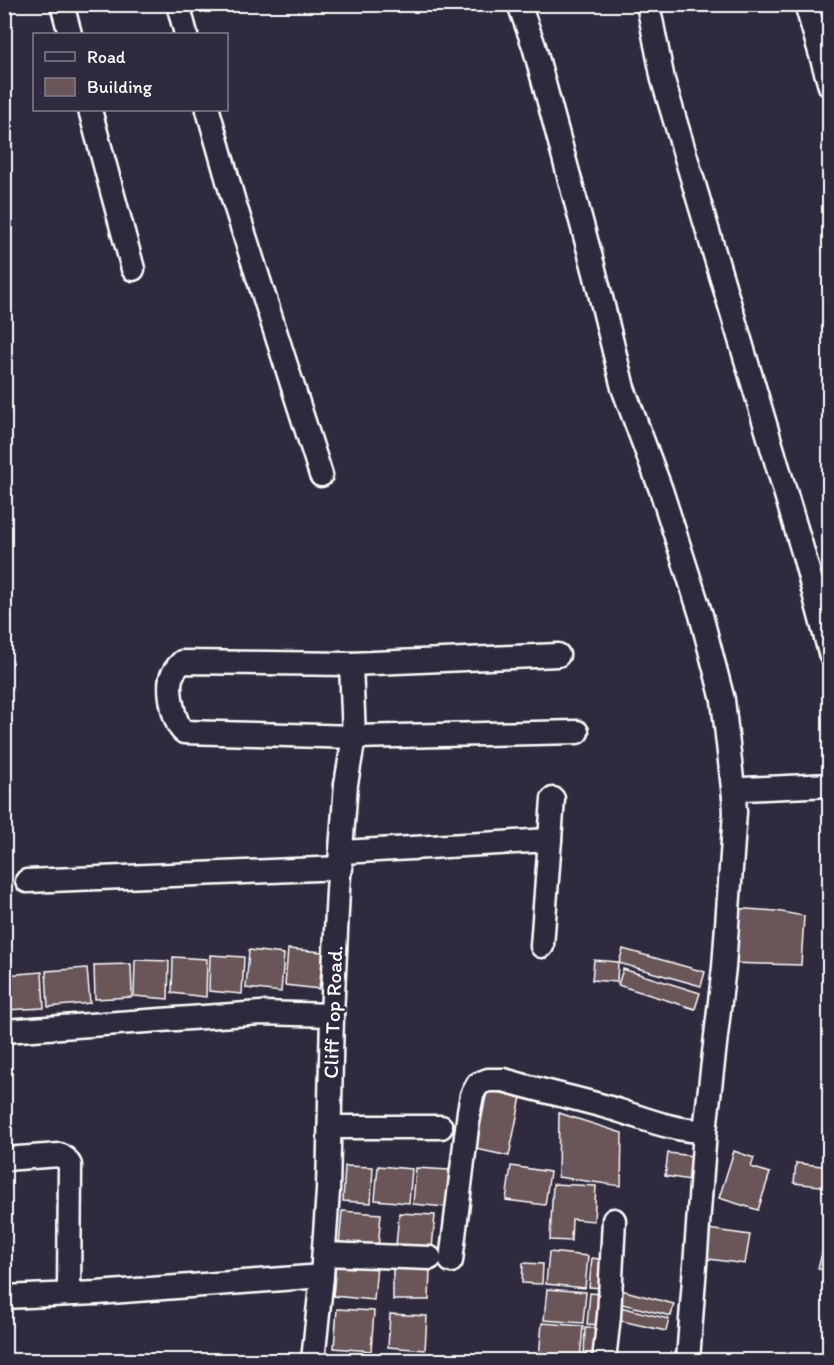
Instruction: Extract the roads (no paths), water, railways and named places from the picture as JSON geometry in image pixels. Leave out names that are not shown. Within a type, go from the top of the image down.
[{"type":"street","points":[[62,4],[70,33]]},
{"type":"street","points":[[178,4],[186,33]]},
{"type":"street","points":[[519,4],[534,46],[595,273],[623,388],[661,490],[701,615],[723,700],[735,812],[724,967],[705,1131],[688,1360]]},
{"type":"street","points":[[648,4],[663,80],[830,653]]},
{"type":"street","points":[[806,4],[830,86]]},
{"type":"street","points":[[90,111],[133,269]]},
{"type":"street","points":[[208,111],[241,224],[321,475]]},
{"type":"street","points":[[558,655],[351,664],[182,662],[173,674],[170,687],[175,720],[184,732],[354,737],[577,732]]},
{"type":"street","name":"Cliff Top Road.","points":[[314,1360],[328,1191],[332,1015],[338,890],[346,784],[354,737],[351,664]]},
{"type":"street","points":[[734,797],[743,789],[830,785]]},
{"type":"street","points":[[542,946],[553,799]]},
{"type":"street","points":[[27,881],[341,860],[550,840]]},
{"type":"street","points":[[4,1031],[261,1013],[332,1015]]},
{"type":"street","points":[[324,1254],[440,1260],[472,1095],[478,1084],[488,1080],[504,1080],[681,1129],[705,1131]]},
{"type":"street","points":[[330,1127],[441,1127]]},
{"type":"street","points":[[4,1158],[60,1155],[70,1165],[69,1293]]},
{"type":"street","points":[[604,1360],[609,1316],[614,1220]]},
{"type":"street","points":[[4,1297],[322,1276]]},
{"type":"street","points":[[314,1360],[320,1360]]}]
